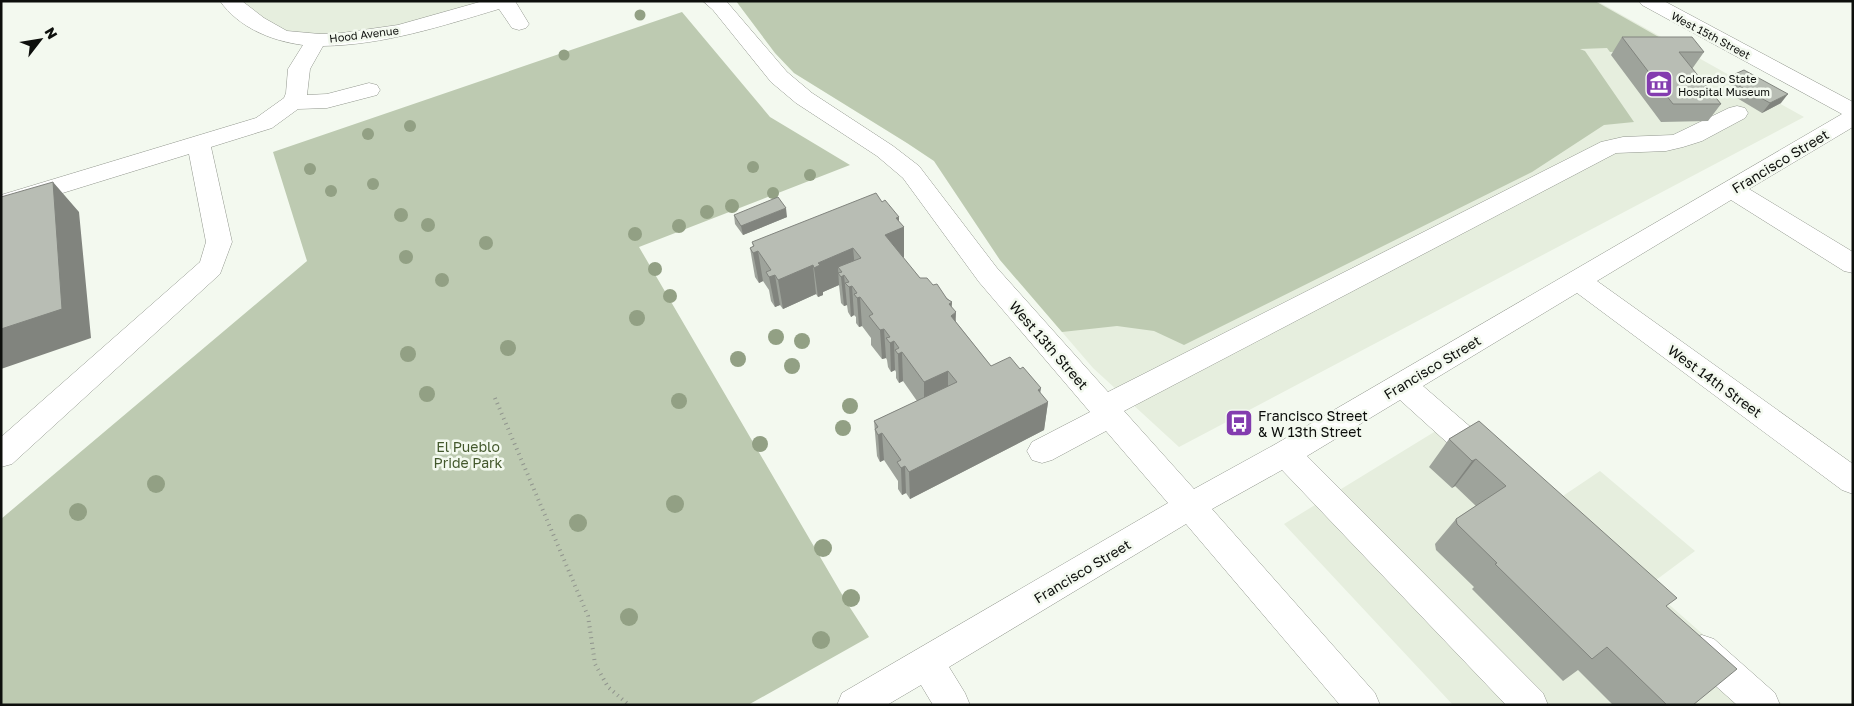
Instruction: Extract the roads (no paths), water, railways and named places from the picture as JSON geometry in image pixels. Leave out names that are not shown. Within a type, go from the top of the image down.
[{"type":"street","name":"Hood Avenue","points":[[230,1],[245,17],[286,36],[317,40],[375,35],[505,1]]},
{"type":"street","points":[[505,1],[519,24]]},
{"type":"street","name":"West 15th Street","points":[[1649,1],[1853,111]]},
{"type":"street","name":"West 13th Street","points":[[717,4],[779,77],[804,98],[886,151],[911,172],[988,275],[1363,705]]},
{"type":"street","points":[[1,204],[264,124],[293,102],[297,93],[299,69],[317,40]]},
{"type":"street","points":[[293,102],[327,101],[369,90]]},
{"type":"street","points":[[1042,451],[1106,412],[1609,146],[1617,144],[1653,145],[1678,142],[1737,113]]},
{"type":"street","name":"Francisco Street","points":[[854,705],[1190,506],[1285,454],[1853,117]]},
{"type":"street","points":[[1,455],[211,267],[219,242],[199,144]]},
{"type":"street","points":[[1732,190],[1853,264]]},
{"type":"street","name":"West 14th Street","points":[[1578,281],[1853,480]]},
{"type":"street","points":[[1402,385],[1505,476]]},
{"type":"street","points":[[1285,454],[1531,705]]},
{"type":"street","points":[[1682,633],[1763,705]]},
{"type":"street","points":[[926,663],[953,705]]},
{"type":"place","name":"Colorado State Hospital Museum","points":[[1659,84]]},
{"type":"place","name":"Francisco Street & W 13th Street","points":[[1239,423]]},
{"type":"park label","name":"El Pueblo Pride Park","points":[[468,454]]}]
